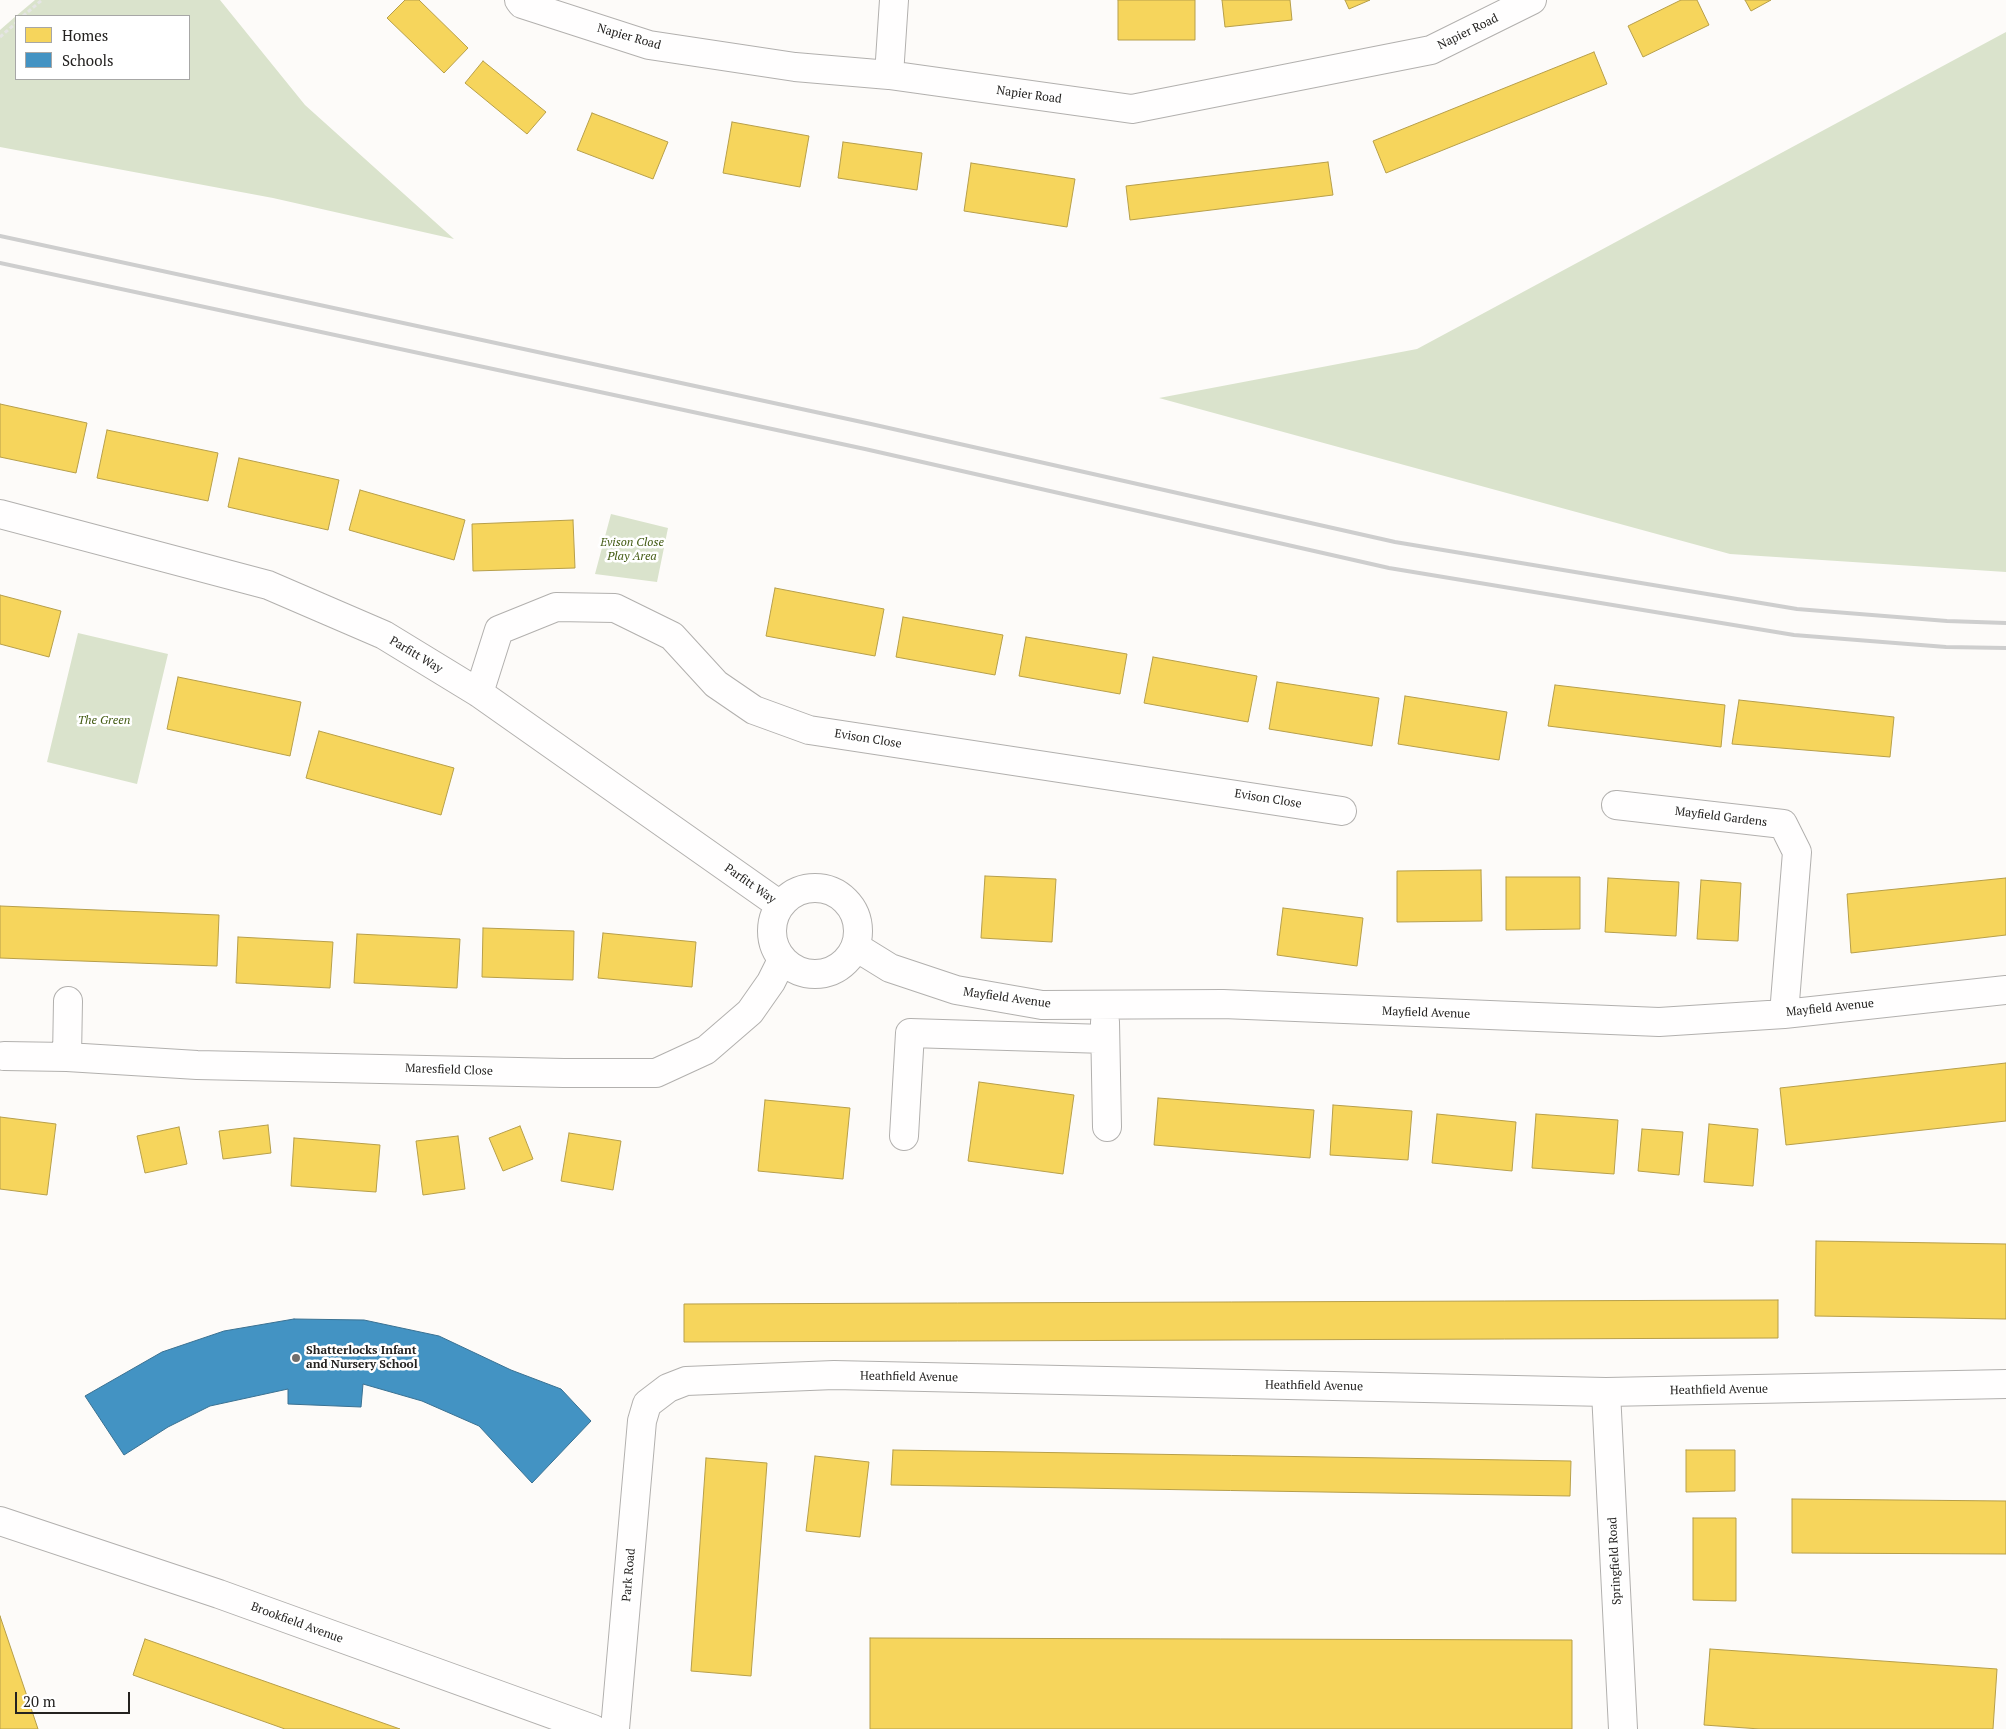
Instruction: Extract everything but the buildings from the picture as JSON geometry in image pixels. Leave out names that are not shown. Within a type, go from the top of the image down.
[{"type":"street","name":"Napier Road","points":[[519,0],[522,4],[649,45],[796,67],[890,75],[1132,109],[1430,50],[1532,0]]},
{"type":"street","points":[[890,75],[894,0]]},
{"type":"street","name":"Parfitt Way","points":[[0,514],[268,585],[384,635],[479,693],[780,905]]},
{"type":"street","name":"Evison Close","points":[[479,693],[499,630],[556,607],[615,608],[672,636],[716,684],[754,710],[809,730],[1342,810]]},
{"type":"street","name":"Mayfield Gardens","points":[[1616,805],[1783,824],[1797,852],[1784,1014]]},
{"type":"street","points":[[818,887],[833,892],[846,900],[854,912],[858,927],[856,947],[848,959],[834,970],[819,974],[804,973],[790,967],[782,960],[774,947],[771,933],[774,917],[780,905],[791,895],[805,889],[818,887]]},
{"type":"street","name":"Mayfield Avenue","points":[[856,947],[890,968],[956,990],[1042,1005],[1223,1004],[1659,1022],[1784,1014],[2006,990]]},
{"type":"street","name":"Maresfield Close","points":[[4,1056],[67,1057],[197,1065],[564,1074],[656,1073],[706,1050],[750,1012],[771,982],[782,960]]},
{"type":"street","points":[[67,1057],[68,1001]]},
{"type":"street","points":[[1105,1005],[1107,1127]]},
{"type":"street","points":[[904,1136],[910,1033],[1105,1039]]},
{"type":"street","name":"Heathfield Avenue","points":[[642,1421],[647,1404],[668,1388],[686,1381],[834,1375],[1606,1392],[2006,1384]]},
{"type":"street","name":"Springfield Road","points":[[1606,1392],[1623,1729]]},
{"type":"street","name":"Park Road","points":[[615,1729],[642,1421]]},
{"type":"street","name":"Brookfield Avenue","points":[[0,1521],[219,1594],[593,1729]]},
{"type":"path","points":[[25,15],[42,0]]},
{"type":"path","points":[[0,37],[15,23]]},
{"type":"green space","points":[[35,0],[220,0],[305,105],[454,239],[273,198],[0,147],[0,30],[15,17],[15,80],[190,80],[190,15],[17,15]]},
{"type":"green space","points":[[2006,32],[2006,572],[1730,554],[1159,398],[1417,349]]},
{"type":"green space","name":"Evison Close Play Area","points":[[611,514],[668,528],[657,582],[595,574]]},
{"type":"green space","name":"The Green","points":[[78,633],[168,654],[137,784],[47,762]]},
{"type":"railway","points":[[0,236],[871,424],[1395,542],[1797,609],[1947,621],[2006,623]]},
{"type":"railway","points":[[0,263],[865,449],[1389,568],[1794,635],[1946,647],[2006,648]]},
{"type":"place","name":"Shatterlocks Infant and Nursery School","points":[[296,1358]]}]
